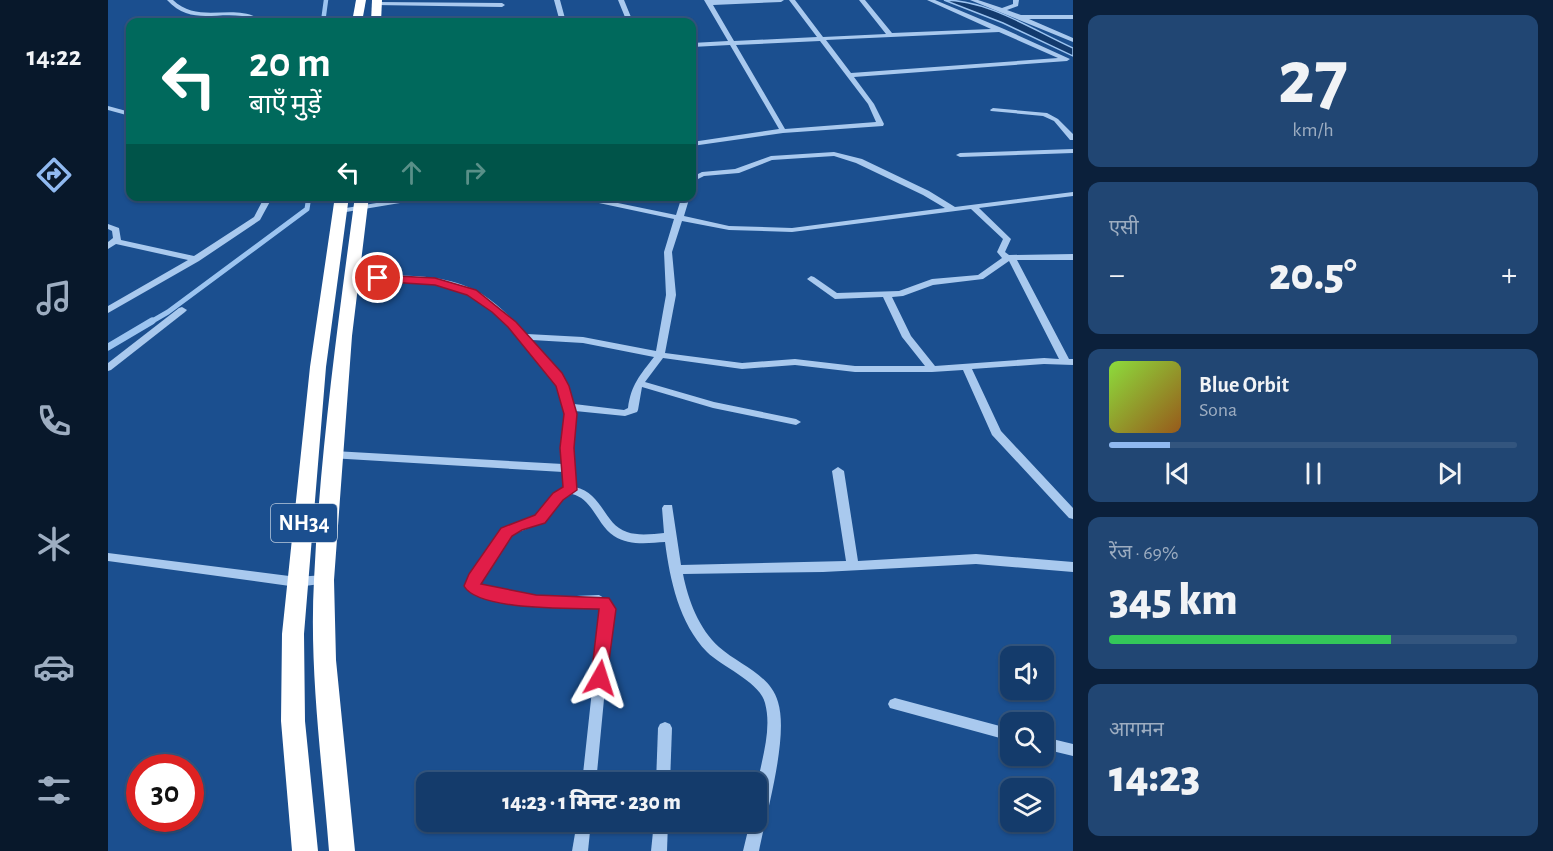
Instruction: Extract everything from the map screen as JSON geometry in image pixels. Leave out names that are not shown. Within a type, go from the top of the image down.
[{"type":"highway","points":[[358,18],[361,0]]},
{"type":"highway","points":[[376,18],[377,2]]},
{"type":"highway","name":"NH34","points":[[342,851],[325,660],[324,579],[351,280],[362,202]]},
{"type":"highway","name":"NH34","points":[[305,851],[293,721],[294,634],[318,367],[341,204]]},
{"type":"street","points":[[170,0],[181,9],[191,13],[212,16],[248,15],[257,18]]},
{"type":"street","points":[[557,0],[562,18]]},
{"type":"street","points":[[621,0],[628,18]]},
{"type":"street","points":[[781,0],[708,2],[733,43],[766,106],[783,131]]},
{"type":"street","points":[[696,143],[783,131],[880,124],[871,104],[792,0]]},
{"type":"street","points":[[862,0],[891,36]]},
{"type":"street","points":[[930,0],[1070,61]]},
{"type":"street","points":[[973,0],[1073,38]]},
{"type":"street","points":[[1003,10],[1016,5],[1016,0]]},
{"type":"street","points":[[377,2],[502,5]]},
{"type":"street","points":[[1020,17],[1073,17]]},
{"type":"street","points":[[696,45],[1002,30]]},
{"type":"street","points":[[848,75],[1070,61]]},
{"type":"street","points":[[108,108],[126,113]]},
{"type":"street","points":[[993,110],[1045,114],[1056,120],[1073,138]]},
{"type":"street","points":[[960,155],[1073,151]]},
{"type":"street","points":[[696,178],[702,174],[736,171],[764,159],[834,154],[859,161],[926,193],[953,209]]},
{"type":"street","points":[[594,201],[729,228],[792,230],[1073,194]]},
{"type":"street","points":[[108,310],[196,259],[257,218],[266,201]]},
{"type":"street","points":[[570,406],[629,413],[633,410],[635,392],[639,383],[660,356],[671,295],[667,260],[684,201]]},
{"type":"street","points":[[341,204],[362,202]]},
{"type":"street","points":[[524,337],[583,340],[660,356],[742,366],[795,362],[855,369],[932,369],[1069,361],[1010,258],[1001,252],[1007,239],[974,208]]},
{"type":"street","points":[[108,226],[116,230],[117,239],[111,244]]},
{"type":"street","points":[[111,244],[196,259]]},
{"type":"street","points":[[811,279],[835,296],[900,294],[932,282],[980,277],[1010,258],[1073,257]]},
{"type":"street","points":[[351,280],[417,280],[462,289],[496,310],[524,337],[557,376],[570,406],[567,468],[570,490]]},
{"type":"street","points":[[886,295],[907,337],[932,369]]},
{"type":"street","points":[[108,368],[182,310]]},
{"type":"street","points":[[967,368],[996,433],[1073,515]]},
{"type":"street","points":[[639,383],[713,405],[796,422]]},
{"type":"street","points":[[334,455],[567,468]]},
{"type":"street","points":[[838,471],[853,565]]},
{"type":"street","points":[[590,772],[607,605],[599,600],[526,600],[481,592],[472,586],[474,578],[507,532],[516,526],[540,519],[558,497],[570,490],[586,494],[618,533],[633,538],[670,537]]},
{"type":"street","points":[[668,508],[675,570],[690,618],[706,643],[723,660],[756,680],[772,700],[775,727],[751,851]]},
{"type":"street","points":[[108,557],[297,582],[324,579]]},
{"type":"street","points":[[675,570],[976,559],[1073,567]]},
{"type":"street","points":[[895,704],[1000,732]]},
{"type":"street","points":[[663,772],[665,728]]},
{"type":"street","points":[[1054,745],[1073,750]]},
{"type":"street","points":[[580,851],[583,832]]},
{"type":"street","points":[[659,851],[660,832]]},
{"type":"water","points":[[944,0],[961,1],[994,10],[1073,48],[1073,56],[1003,23]]},
{"type":"waterway","points":[[324,18],[326,0]]},
{"type":"waterway","points":[[149,323],[168,312],[307,209],[308,201]]},
{"type":"waterway","points":[[108,347],[152,321]]},
{"type":"route","points":[[378,278],[435,282],[472,292],[496,310],[524,337],[563,386],[571,414],[567,448],[570,490],[558,497],[540,519],[516,526],[507,532],[474,578],[472,586],[481,592],[536,601],[599,600],[603,602],[608,609],[600,678]]}]
